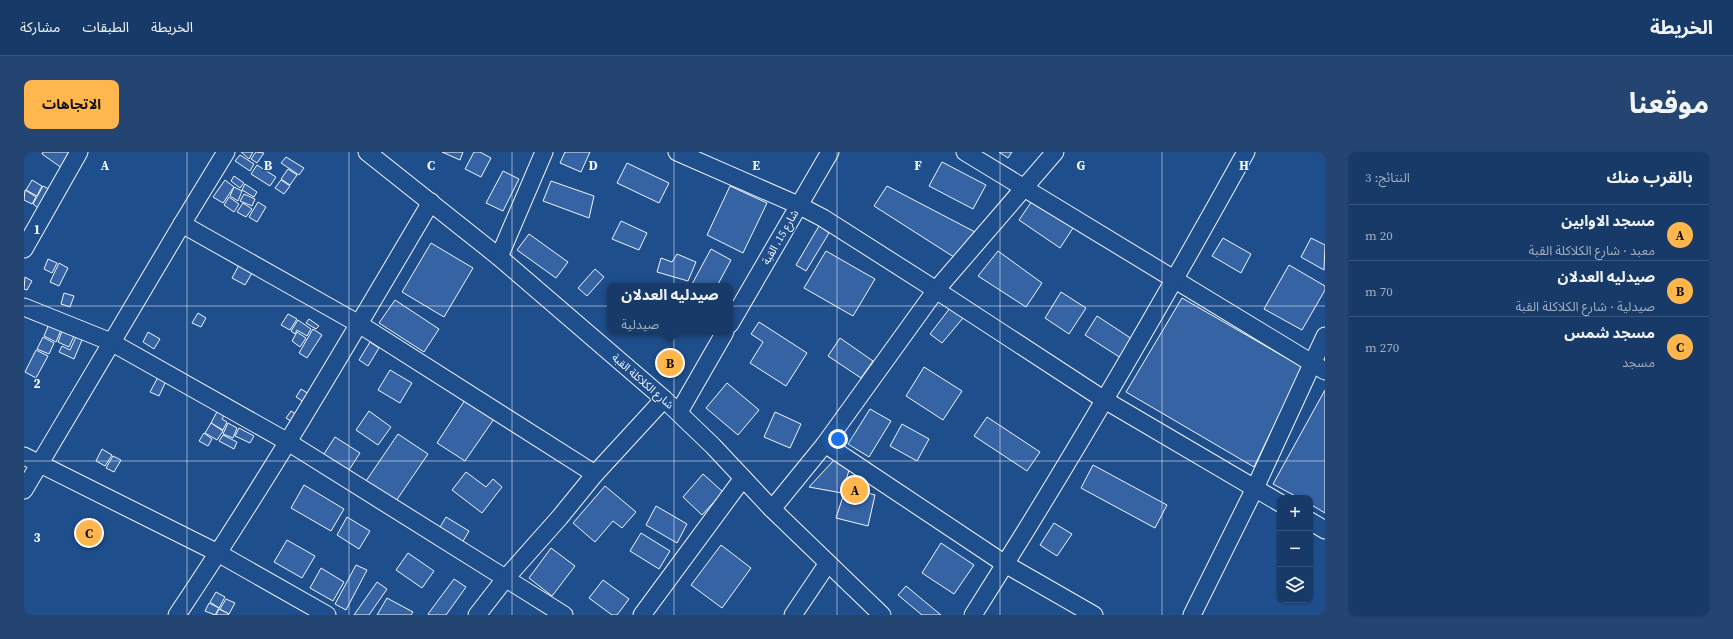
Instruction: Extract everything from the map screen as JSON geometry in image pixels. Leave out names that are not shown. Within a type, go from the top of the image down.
[{"type":"street","points":[[27,239],[79,152]]},
{"type":"street","points":[[24,490],[32,459],[111,342],[226,152]]},
{"type":"street","name":"شارع الكلاكلة القبة","points":[[367,152],[499,257],[679,412],[772,509],[882,615]]},
{"type":"street","points":[[499,257],[544,152]]},
{"type":"street","points":[[677,152],[823,218],[1103,399],[1277,501]]},
{"type":"street","name":"شارع 15، القبة","points":[[733,319],[830,152]]},
{"type":"street","points":[[965,152],[1319,367]]},
{"type":"street","points":[[772,509],[825,444],[936,290],[1055,152]]},
{"type":"street","points":[[973,615],[1175,280],[1246,152]]},
{"type":"street","points":[[177,615],[288,442],[339,356],[360,324],[431,202]]},
{"type":"street","points":[[182,224],[360,324],[595,474]]},
{"type":"street","points":[[24,306],[111,342],[288,442],[564,615]]},
{"type":"street","points":[[679,412],[723,335]]},
{"type":"street","points":[[1192,615],[1255,488],[1319,367],[1325,336]]},
{"type":"street","points":[[477,615],[505,579],[560,517],[595,474],[664,399]]},
{"type":"street","points":[[825,444],[1005,564],[1094,615]]},
{"type":"street","points":[[32,459],[218,553],[327,615]]},
{"type":"street","points":[[642,615],[743,478]]},
{"type":"street","points":[[1313,523],[1325,530]]},
{"type":"street","points":[[794,615],[828,563]]},
{"type":"building","points":[[43,152],[71,152],[62,168],[42,154]]},
{"type":"building","points":[[241,152],[253,152],[249,159]]},
{"type":"building","points":[[256,152],[264,153],[257,163],[251,159]]},
{"type":"building","points":[[442,152],[463,152],[460,160]]},
{"type":"building","points":[[474,152],[480,152],[491,158],[481,177],[465,169]]},
{"type":"building","points":[[565,152],[590,152],[581,172],[560,163]]},
{"type":"building","points":[[999,152],[1012,152],[1008,158]]},
{"type":"building","points":[[240,155],[254,164],[250,171],[235,161]]},
{"type":"building","points":[[286,157],[304,168],[299,175],[281,163]]},
{"type":"building","points":[[942,162],[986,185],[973,209],[929,186]]},
{"type":"building","points":[[627,163],[669,183],[659,203],[617,183]]},
{"type":"building","points":[[257,165],[276,177],[270,186],[251,174]]},
{"type":"building","points":[[288,169],[297,175],[290,185],[281,179]]},
{"type":"building","points":[[503,171],[519,179],[503,211],[486,203]]},
{"type":"building","points":[[234,176],[244,183],[240,188],[231,181]]},
{"type":"building","points":[[32,180],[42,186],[37,196],[26,190]]},
{"type":"building","points":[[225,180],[234,187],[223,203],[213,197]]},
{"type":"building","points":[[281,180],[290,186],[284,194],[275,188]]},
{"type":"building","points":[[551,181],[594,196],[589,218],[543,201]]},
{"type":"building","points":[[245,184],[257,192],[254,197],[242,190]]},
{"type":"building","points":[[43,186],[49,189],[38,208],[33,204]]},
{"type":"building","points":[[730,186],[767,203],[743,253],[707,235]]},
{"type":"building","points":[[887,186],[977,233],[957,259],[874,206]]},
{"type":"building","points":[[234,187],[242,191],[238,201],[230,196]]},
{"type":"building","points":[[25,190],[36,197],[32,204],[24,200]]},
{"type":"building","points":[[244,194],[255,199],[252,206],[240,201]]},
{"type":"building","points":[[229,197],[239,204],[234,212],[224,205]]},
{"type":"building","points":[[1032,201],[1073,228],[1060,248],[1019,220]]},
{"type":"building","points":[[258,202],[266,207],[257,222],[249,217]]},
{"type":"building","points":[[243,203],[252,209],[246,217],[237,212]]},
{"type":"building","points":[[621,221],[647,233],[639,250],[612,239]]},
{"type":"building","points":[[819,226],[829,233],[806,271],[796,265]]},
{"type":"building","points":[[529,234],[568,262],[556,278],[517,250]]},
{"type":"building","points":[[1223,238],[1251,254],[1241,273],[1212,256]]},
{"type":"building","points":[[1311,238],[1325,245],[1324,270],[1301,257]]},
{"type":"building","points":[[431,243],[473,268],[444,317],[402,292]]},
{"type":"building","points":[[711,249],[731,260],[719,283],[693,283]]},
{"type":"building","points":[[826,251],[875,279],[853,316],[804,288]]},
{"type":"building","points":[[998,251],[1042,283],[1026,307],[978,276]]},
{"type":"building","points":[[677,254],[696,262],[688,281],[657,272],[661,258],[672,262]]},
{"type":"building","points":[[48,259],[57,263],[52,273],[44,269]]},
{"type":"building","points":[[59,263],[68,268],[59,286],[50,282]]},
{"type":"building","points":[[239,265],[252,273],[245,285],[232,278]]},
{"type":"building","points":[[1289,265],[1325,286],[1325,290],[1302,330],[1264,309]]},
{"type":"building","points":[[595,269],[604,277],[587,296],[578,288]]},
{"type":"building","points":[[25,277],[32,281],[27,290],[24,289]]},
{"type":"building","points":[[1061,292],[1086,308],[1069,334],[1045,318]]},
{"type":"building","points":[[64,293],[74,296],[70,307],[61,304]]},
{"type":"building","points":[[1182,298],[1302,367],[1254,467],[1126,392]]},
{"type":"building","points":[[395,300],[439,329],[424,352],[379,323]]},
{"type":"building","points":[[950,308],[963,318],[942,343],[930,334]]},
{"type":"building","points":[[198,313],[206,318],[201,327],[192,323]]},
{"type":"building","points":[[288,314],[297,319],[290,330],[281,325]]},
{"type":"building","points":[[1097,316],[1132,339],[1121,358],[1085,335]]},
{"type":"building","points":[[309,319],[319,326],[316,329],[306,323]]},
{"type":"building","points":[[298,320],[311,329],[307,336],[297,330],[295,334],[291,331]]},
{"type":"building","points":[[759,322],[807,353],[786,386],[750,363],[763,342],[751,334]]},
{"type":"building","points":[[49,324],[61,330],[56,342],[44,336]]},
{"type":"building","points":[[313,329],[322,335],[307,358],[299,353]]},
{"type":"building","points":[[62,331],[74,336],[69,347],[58,342]]},
{"type":"building","points":[[148,332],[160,339],[154,349],[143,342]]},
{"type":"building","points":[[297,332],[306,338],[300,347],[292,341]]},
{"type":"building","points":[[43,337],[54,343],[49,354],[37,349]]},
{"type":"building","points":[[76,337],[82,340],[74,359],[59,352],[62,346],[70,350]]},
{"type":"building","points":[[840,338],[873,361],[861,378],[828,356]]},
{"type":"building","points":[[370,342],[379,348],[368,366],[359,360]]},
{"type":"building","points":[[36,350],[48,356],[36,378],[25,372]]},
{"type":"building","points":[[924,367],[962,391],[943,420],[906,396]]},
{"type":"building","points":[[390,370],[412,383],[400,403],[378,390]]},
{"type":"building","points":[[158,377],[166,381],[159,396],[150,392]]},
{"type":"building","points":[[727,383],[759,410],[738,435],[706,408]]},
{"type":"building","points":[[301,389],[309,394],[304,402],[296,397]]},
{"type":"building","points":[[1325,390],[1325,513],[1313,506],[1313,495],[1293,495],[1273,484]]},
{"type":"building","points":[[467,397],[496,416],[465,461],[437,443]]},
{"type":"building","points":[[220,406],[227,410],[222,419],[227,422],[223,430],[211,423]]},
{"type":"building","points":[[870,409],[891,421],[869,457],[848,444]]},
{"type":"building","points":[[291,411],[297,415],[292,422],[286,418]]},
{"type":"building","points":[[369,411],[391,427],[378,445],[356,430]]},
{"type":"building","points":[[775,412],[801,424],[790,448],[764,437]]},
{"type":"building","points":[[987,417],[1040,452],[1027,471],[974,436]]},
{"type":"building","points":[[211,423],[223,431],[217,440],[205,433]]},
{"type":"building","points":[[228,423],[237,428],[233,438],[223,434]]},
{"type":"building","points":[[902,424],[929,439],[917,461],[890,446]]},
{"type":"building","points":[[239,428],[254,436],[250,443],[235,436]]},
{"type":"building","points":[[204,433],[212,439],[208,446],[199,441]]},
{"type":"building","points":[[398,434],[428,454],[396,501],[366,481]]},
{"type":"building","points":[[223,435],[237,442],[234,449],[219,441]]},
{"type":"building","points":[[335,437],[360,453],[347,473],[322,457]]},
{"type":"building","points":[[102,449],[112,455],[105,466],[96,461]]},
{"type":"building","points":[[113,456],[121,460],[114,472],[106,468]]},
{"type":"building","points":[[835,459],[850,467],[842,493],[809,487]]},
{"type":"building","points":[[1093,465],[1167,505],[1155,528],[1081,488]]},
{"type":"building","points":[[466,472],[486,487],[493,479],[502,487],[482,513],[452,490]]},
{"type":"building","points":[[703,474],[723,492],[702,515],[683,497]]},
{"type":"building","points":[[304,485],[344,509],[331,531],[291,508]]},
{"type":"building","points":[[605,486],[636,512],[622,528],[613,521],[595,542],[573,523]]},
{"type":"building","points":[[846,487],[875,495],[868,526],[836,518]]},
{"type":"building","points":[[656,506],[687,524],[677,543],[646,525]]},
{"type":"building","points":[[347,517],[370,531],[359,549],[337,535]]},
{"type":"building","points":[[446,517],[469,531],[462,543],[439,529]]},
{"type":"building","points":[[1054,523],[1072,534],[1057,556],[1040,545]]},
{"type":"building","points":[[641,533],[670,551],[659,569],[630,551]]},
{"type":"building","points":[[287,540],[315,556],[302,578],[274,562]]},
{"type":"building","points":[[941,543],[974,565],[954,594],[922,573]]},
{"type":"building","points":[[721,545],[751,568],[722,608],[691,585]]},
{"type":"building","points":[[551,548],[575,566],[552,596],[529,578]]},
{"type":"building","points":[[408,553],[434,571],[422,588],[396,570]]},
{"type":"building","points":[[356,565],[367,570],[346,610],[335,604]]},
{"type":"building","points":[[321,568],[344,582],[333,601],[310,588]]},
{"type":"building","points":[[454,579],[466,587],[446,615],[429,615],[428,614]]},
{"type":"building","points":[[603,580],[629,599],[617,615],[612,615],[589,598]]},
{"type":"building","points":[[377,582],[387,589],[369,615],[354,615]]},
{"type":"building","points":[[906,586],[941,615],[922,615],[898,595]]},
{"type":"building","points":[[216,592],[225,597],[219,608],[210,602]]},
{"type":"building","points":[[387,598],[413,612],[411,615],[377,615]]},
{"type":"building","points":[[226,599],[235,603],[229,614],[220,609]]},
{"type":"building","points":[[209,603],[219,608],[215,615],[205,611]]},
{"type":"building","points":[[219,609],[229,614],[216,615]]},
{"type":"place","name":"صيدليه العدلان","points":[[670,363]]},
{"type":"place","name":"مسجد الاوابين","points":[[855,490]]},
{"type":"place","name":"مسجد شمس","points":[[89,533]]}]
